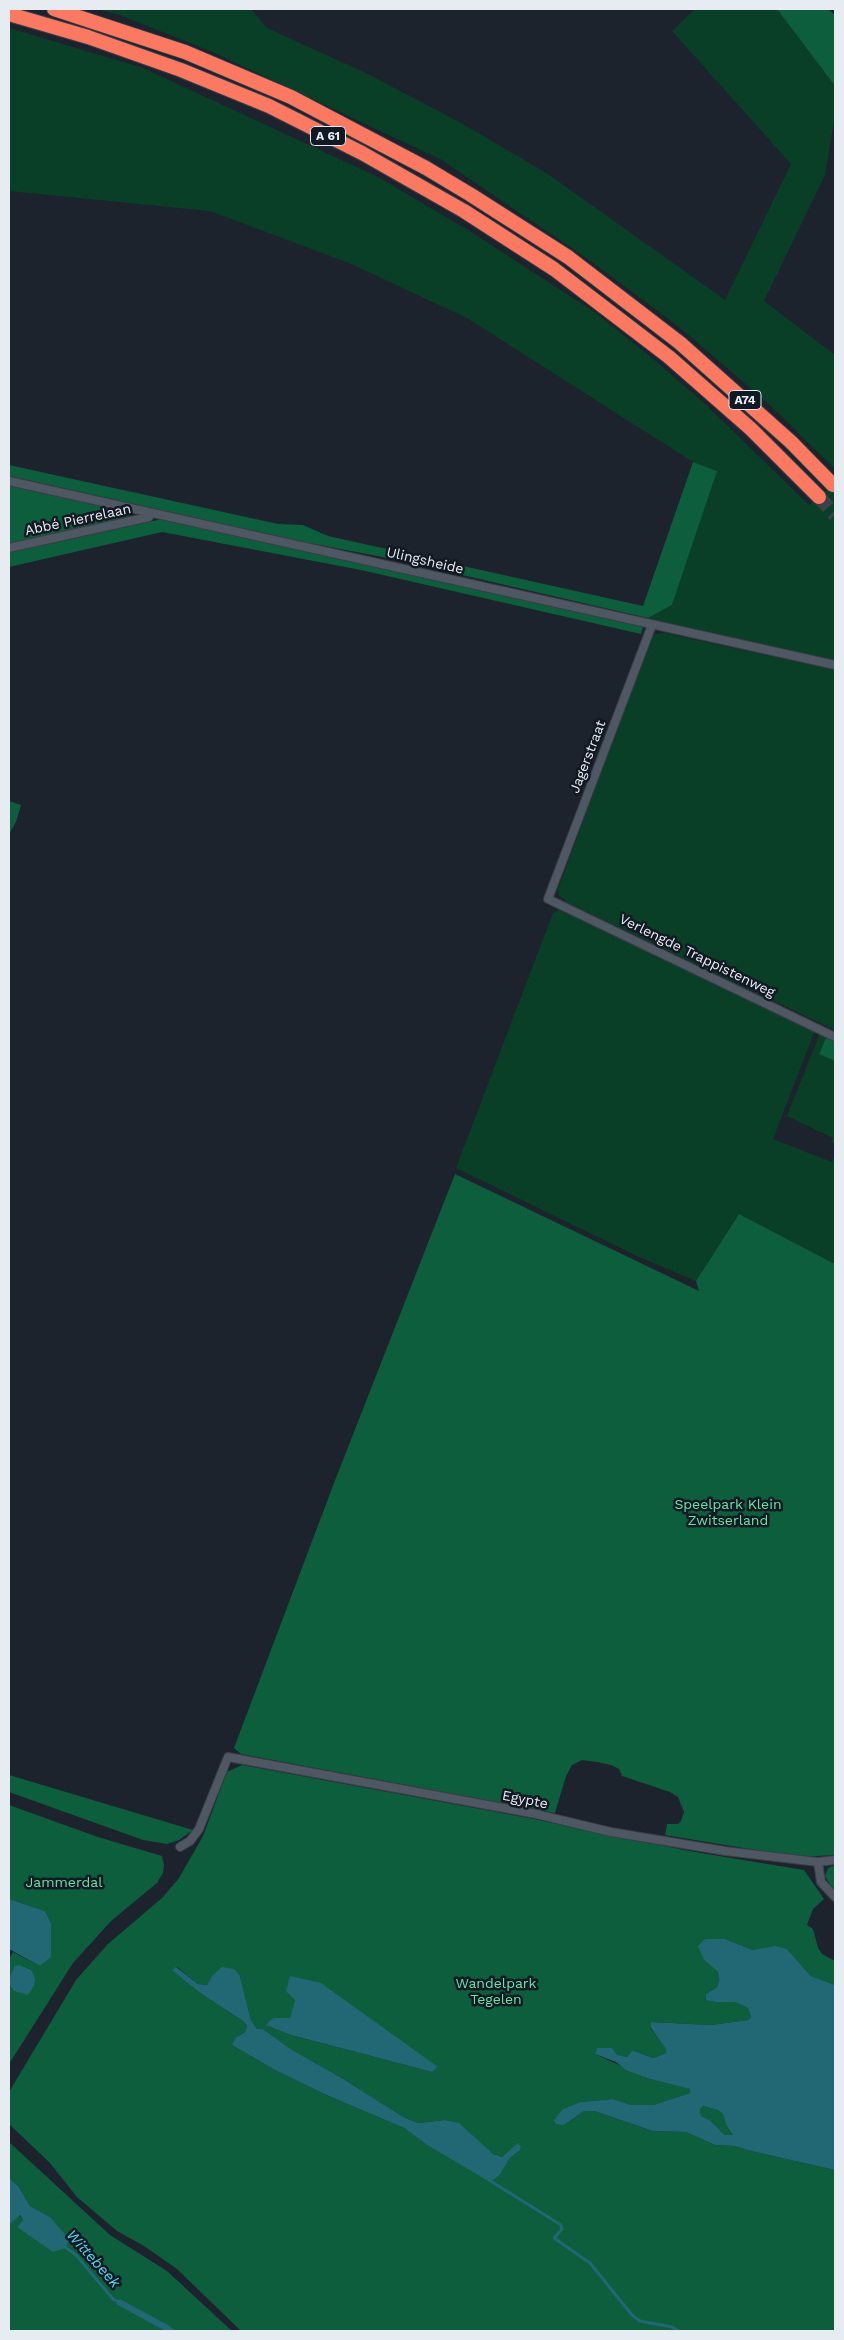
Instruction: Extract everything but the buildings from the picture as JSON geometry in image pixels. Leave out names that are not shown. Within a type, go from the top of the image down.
[{"type":"highway","name":"A 61","points":[[54,9],[185,52],[291,96],[471,194],[568,257],[652,320]]},
{"type":"highway","name":"A 61","points":[[9,14],[88,37],[270,106],[362,153],[464,212],[554,270],[618,316]]},
{"type":"highway","name":"A74","points":[[618,316],[700,383],[751,429],[819,497]]},
{"type":"highway","name":"A74","points":[[652,320],[722,378],[791,442],[833,485]]},
{"type":"street","name":"Ulingsheide","points":[[9,481],[150,514],[835,665]]},
{"type":"street","name":"Abbé Pierrelaan","points":[[9,548],[150,517],[150,514]]},
{"type":"street","name":"Jagerstraat","points":[[548,898],[652,625]]},
{"type":"street","name":"Verlengde Trappistenweg","points":[[548,898],[835,1037]]},
{"type":"street","name":"Egypte","points":[[180,1847],[190,1841],[199,1829],[228,1757],[536,1814],[611,1832],[725,1851],[818,1862],[835,1860]]},
{"type":"street","points":[[818,1862],[821,1882],[835,1897]]},
{"type":"green space","points":[[97,9],[251,9],[267,28],[366,73],[463,124],[548,174],[725,300],[791,164],[672,31],[695,9],[777,9],[835,86],[835,116],[825,175],[764,301],[835,355],[835,469],[772,407],[683,330],[592,262],[442,160],[215,53],[120,15]]},
{"type":"green space","points":[[777,9],[828,9],[835,15],[835,86]]},
{"type":"green space","points":[[9,28],[143,68],[378,177],[468,230],[596,313],[703,402],[809,505],[835,483],[835,660],[648,618],[672,605],[716,471],[693,462],[467,318],[349,263],[210,211],[9,191]]},
{"type":"green space","points":[[693,462],[717,471],[672,605],[648,618],[393,559],[304,542],[9,476],[9,465],[278,524],[303,525],[328,536],[643,606]]},
{"type":"green space","points":[[9,485],[132,512],[131,519],[9,544]]},
{"type":"green space","points":[[162,519],[643,625],[643,627],[641,634],[361,570],[162,532],[9,567],[9,552]]},
{"type":"green space","points":[[664,633],[835,670],[835,1030],[568,903],[559,895],[558,889],[650,640],[655,634]]},
{"type":"green space","points":[[9,801],[21,805],[16,822],[9,834]]},
{"type":"green space","points":[[559,910],[815,1030],[773,1139],[832,1162],[835,1154],[835,1264],[739,1214],[696,1281],[637,1256],[456,1168],[553,913]]},
{"type":"green space","points":[[820,1033],[827,1035],[819,1053],[835,1061],[835,1144],[831,1142],[833,1138],[787,1116]]},
{"type":"green space","points":[[827,1035],[835,1040],[835,1061],[819,1054]]},
{"type":"green space","name":"Speelpark Klein Zwitserland","points":[[455,1174],[699,1291],[696,1281],[739,1214],[835,1264],[835,1855],[798,1857],[665,1835],[667,1824],[678,1824],[681,1821],[684,1812],[678,1797],[670,1792],[622,1776],[619,1769],[597,1762],[582,1760],[572,1765],[566,1776],[555,1813],[241,1754],[234,1748],[334,1483]]},
{"type":"green space","name":"Wandelpark Tegelen","points":[[242,1765],[534,1819],[689,1851],[804,1870],[824,1899],[813,1909],[807,1925],[813,1929],[818,1948],[822,1954],[835,1961],[835,1985],[811,1976],[787,1949],[753,1950],[725,1939],[704,1960],[718,1972],[719,1980],[717,1987],[706,1994],[716,2002],[735,2002],[748,2008],[751,2017],[748,2020],[711,2025],[652,2022],[651,2029],[667,2049],[666,2053],[653,2058],[632,2050],[627,2057],[595,2054],[650,2079],[691,2089],[690,2093],[653,2105],[631,2105],[613,2099],[581,2102],[564,2125],[584,2111],[594,2111],[653,2131],[686,2132],[715,2145],[734,2146],[835,2170],[835,2331],[241,2331],[177,2269],[144,2246],[117,2231],[77,2197],[50,2163],[9,2124],[9,2092],[76,1980],[108,1944],[163,1897],[179,1878],[203,1836],[227,1772]],"holes":[[[177,1967],[198,1984],[207,1985],[212,1976],[240,1976],[251,2020],[257,2029],[263,2029],[291,2049],[405,2118],[419,2123],[444,2120],[493,2154],[502,2157],[513,2149],[519,2151],[510,2158],[500,2175],[424,2143],[404,2128],[324,2094],[273,2069],[232,2045],[235,2038],[245,2032],[247,2026],[243,2021],[200,1993],[173,1970]],[[295,2000],[432,2072],[291,2035],[265,2025],[273,2018],[290,2019]]]},
{"type":"green space","points":[[9,1775],[193,1830],[179,1840],[167,1844],[143,1840],[9,1792]]},
{"type":"green space","name":"Jammerdal","points":[[9,1805],[98,1837],[162,1856],[164,1865],[163,1873],[157,1883],[111,1921],[73,1963],[9,2064],[9,1984],[11,1988],[9,1981],[9,1959],[13,1952],[40,1966],[50,1957],[51,1923],[45,1911],[9,1899]]},
{"type":"green space","points":[[835,1865],[835,1893],[825,1876],[828,1868]]},
{"type":"green space","points":[[703,2106],[719,2110],[734,2136],[725,2135],[710,2120],[701,2116],[700,2109]]},
{"type":"green space","points":[[9,2142],[110,2235],[167,2271],[232,2331],[176,2331],[120,2299],[165,2331],[9,2331],[9,2225],[19,2215],[23,2220],[17,2227],[50,2217],[30,2206],[19,2187],[9,2178]]},
{"type":"water","points":[[9,1899],[45,1911],[51,1923],[51,1957],[40,1966],[9,1949]]},
{"type":"water","points":[[705,1939],[725,1939],[753,1950],[775,1946],[787,1949],[811,1976],[835,1985],[835,2170],[734,2146],[715,2145],[686,2132],[653,2131],[594,2111],[584,2111],[564,2125],[556,2124],[554,2120],[563,2109],[581,2102],[613,2099],[631,2105],[653,2105],[690,2093],[690,2089],[650,2079],[626,2070],[616,2062],[595,2054],[597,2048],[612,2048],[617,2055],[627,2057],[632,2050],[653,2058],[666,2053],[666,2049],[651,2028],[651,2022],[711,2025],[748,2020],[751,2017],[748,2008],[735,2002],[706,2000],[706,1994],[717,1987],[719,1980],[718,1972],[704,1960],[698,1946]],"holes":[[[703,2106],[718,2110],[723,2114],[726,2125],[733,2135],[725,2135],[710,2120],[701,2116],[700,2109]]]},
{"type":"water","points":[[19,1965],[31,1970],[35,1978],[34,1986],[28,1995],[14,1991],[9,1984],[15,1966]]},
{"type":"water","points":[[176,1967],[198,1984],[207,1985],[212,1976],[222,1967],[234,1969],[240,1976],[251,2020],[257,2029],[263,2029],[291,2049],[405,2118],[419,2123],[444,2120],[459,2123],[493,2154],[502,2157],[518,2143],[521,2147],[519,2151],[510,2158],[500,2175],[490,2182],[424,2143],[404,2128],[324,2094],[273,2069],[232,2045],[235,2038],[245,2032],[247,2026],[243,2021],[200,1993],[172,1970]]},
{"type":"water","points":[[290,1976],[321,1983],[438,2067],[432,2072],[291,2035],[265,2025],[273,2018],[290,2018],[295,2000],[286,1991]]},
{"type":"water","points":[[9,2178],[19,2187],[30,2206],[50,2217],[69,2239],[66,2248],[53,2252],[17,2227],[23,2220],[20,2215],[9,2225]]},
{"type":"water","points":[[120,2299],[176,2331],[165,2331],[116,2304]]},
{"type":"waterway","points":[[489,2180],[561,2225],[562,2229],[554,2238],[590,2263],[632,2315],[640,2321],[672,2327],[679,2331]]},
{"type":"waterway","name":"Wittebeek","points":[[64,2246],[76,2255],[113,2299],[121,2303]]},
{"type":"tunnel","points":[[819,497],[835,515]]}]
